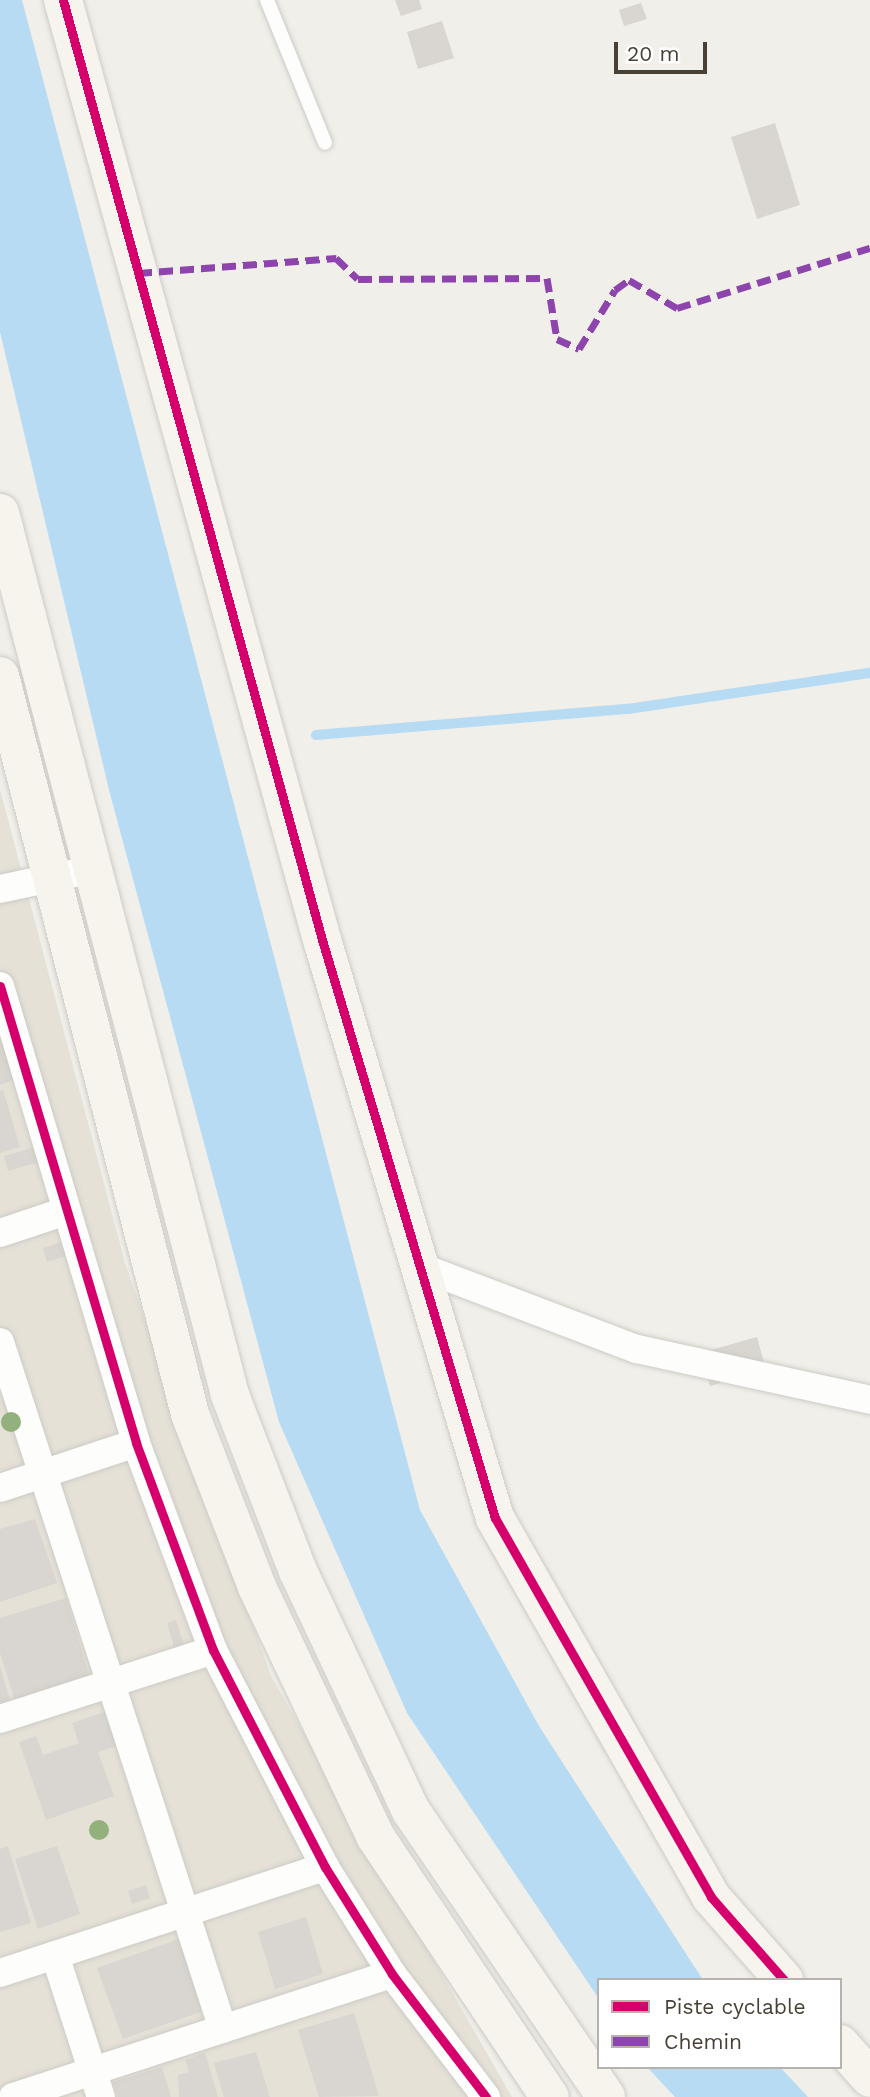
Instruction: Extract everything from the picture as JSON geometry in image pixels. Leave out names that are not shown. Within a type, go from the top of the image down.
[{"type":"main road","points":[[62,0],[418,1266],[495,1518],[711,1897],[782,1978]]},
{"type":"main road","points":[[0,513],[230,1395],[298,1571],[411,1811],[606,2097]]},
{"type":"main road","points":[[0,676],[190,1414],[257,1587],[375,1836],[550,2097]]},
{"type":"main road","points":[[842,2046],[870,2077]]},
{"type":"street","points":[[0,888],[52,880],[94,869]]},
{"type":"street","points":[[0,987],[136,1444],[213,1650],[325,1867],[392,1974],[486,2097]]},
{"type":"street","points":[[0,1233],[66,1211]]},
{"type":"street","points":[[418,1266],[638,1349],[870,1400]]},
{"type":"street","points":[[0,1342],[223,2029]]},
{"type":"street","points":[[0,1488],[136,1444]]},
{"type":"street","points":[[0,1719],[213,1650]]},
{"type":"street","points":[[0,1973],[325,1867]]},
{"type":"street","points":[[55,1955],[97,2084]]},
{"type":"street","points":[[13,2097],[97,2084],[223,2029],[392,1974]]},
{"type":"lane","points":[[267,0],[325,143]]},
{"type":"shaded area","points":[[0,789],[125,1263],[271,1676],[512,2097],[0,2097]]},
{"type":"water","points":[[0,0],[22,0],[420,1510],[539,1726],[702,1978],[597,1978],[597,1996],[407,1713],[279,1422],[109,790],[0,332]]},
{"type":"water","points":[[649,2069],[782,2069],[808,2097],[675,2097]]},
{"type":"building","points":[[395,0],[419,0],[422,9],[401,16]]},
{"type":"building","points":[[641,3],[647,19],[624,26],[619,10]]},
{"type":"building","points":[[442,21],[454,58],[418,69],[407,32]]},
{"type":"building","points":[[775,123],[800,205],[757,219],[731,137]]},
{"type":"building","points":[[0,1034],[16,1079],[0,1085]]},
{"type":"building","points":[[3,1090],[20,1147],[0,1153],[0,1091]]},
{"type":"building","points":[[35,1147],[39,1162],[8,1171],[4,1156]]},
{"type":"building","points":[[61,1242],[66,1256],[47,1262],[43,1248]]},
{"type":"building","points":[[757,1337],[766,1370],[710,1386],[700,1353]]},
{"type":"building","points":[[35,1519],[57,1583],[0,1602],[0,1529]]},
{"type":"building","points":[[66,1598],[90,1678],[15,1701],[0,1653],[0,1618]]},
{"type":"building","points":[[176,1620],[189,1662],[179,1665],[167,1623]]},
{"type":"building","points":[[0,1666],[10,1700],[0,1703]]},
{"type":"building","points":[[107,1711],[119,1745],[98,1752],[114,1796],[46,1820],[19,1742],[36,1736],[43,1755],[79,1743],[72,1723]]},
{"type":"building","points":[[8,1846],[31,1923],[0,1932],[0,1849]]},
{"type":"building","points":[[57,1846],[80,1914],[38,1929],[15,1859]]},
{"type":"building","points":[[146,1885],[150,1898],[132,1904],[128,1891]]},
{"type":"building","points":[[306,1917],[323,1974],[275,1989],[258,1932]]},
{"type":"building","points":[[187,1936],[212,2008],[123,2039],[97,1968]]},
{"type":"building","points":[[354,2013],[379,2096],[319,2097],[298,2030]]},
{"type":"building","points":[[256,2052],[270,2097],[224,2097],[214,2063]]},
{"type":"building","points":[[205,2053],[218,2097],[179,2097],[178,2075],[189,2072],[185,2060]]},
{"type":"building","points":[[162,2067],[171,2097],[118,2097],[113,2082]]},
{"type":"waterway","points":[[316,735],[628,709],[870,673]]},
{"type":"marked path","points":[[138,273],[336,258],[358,279],[547,278],[557,339],[579,349],[615,290],[629,280],[677,308],[870,248]]},
{"type":"cycle path","points":[[63,0],[323,943],[495,1518],[711,1897],[782,1978]]},
{"type":"cycle path","points":[[0,986],[136,1443],[213,1650],[325,1867],[392,1974],[486,2097]]}]
